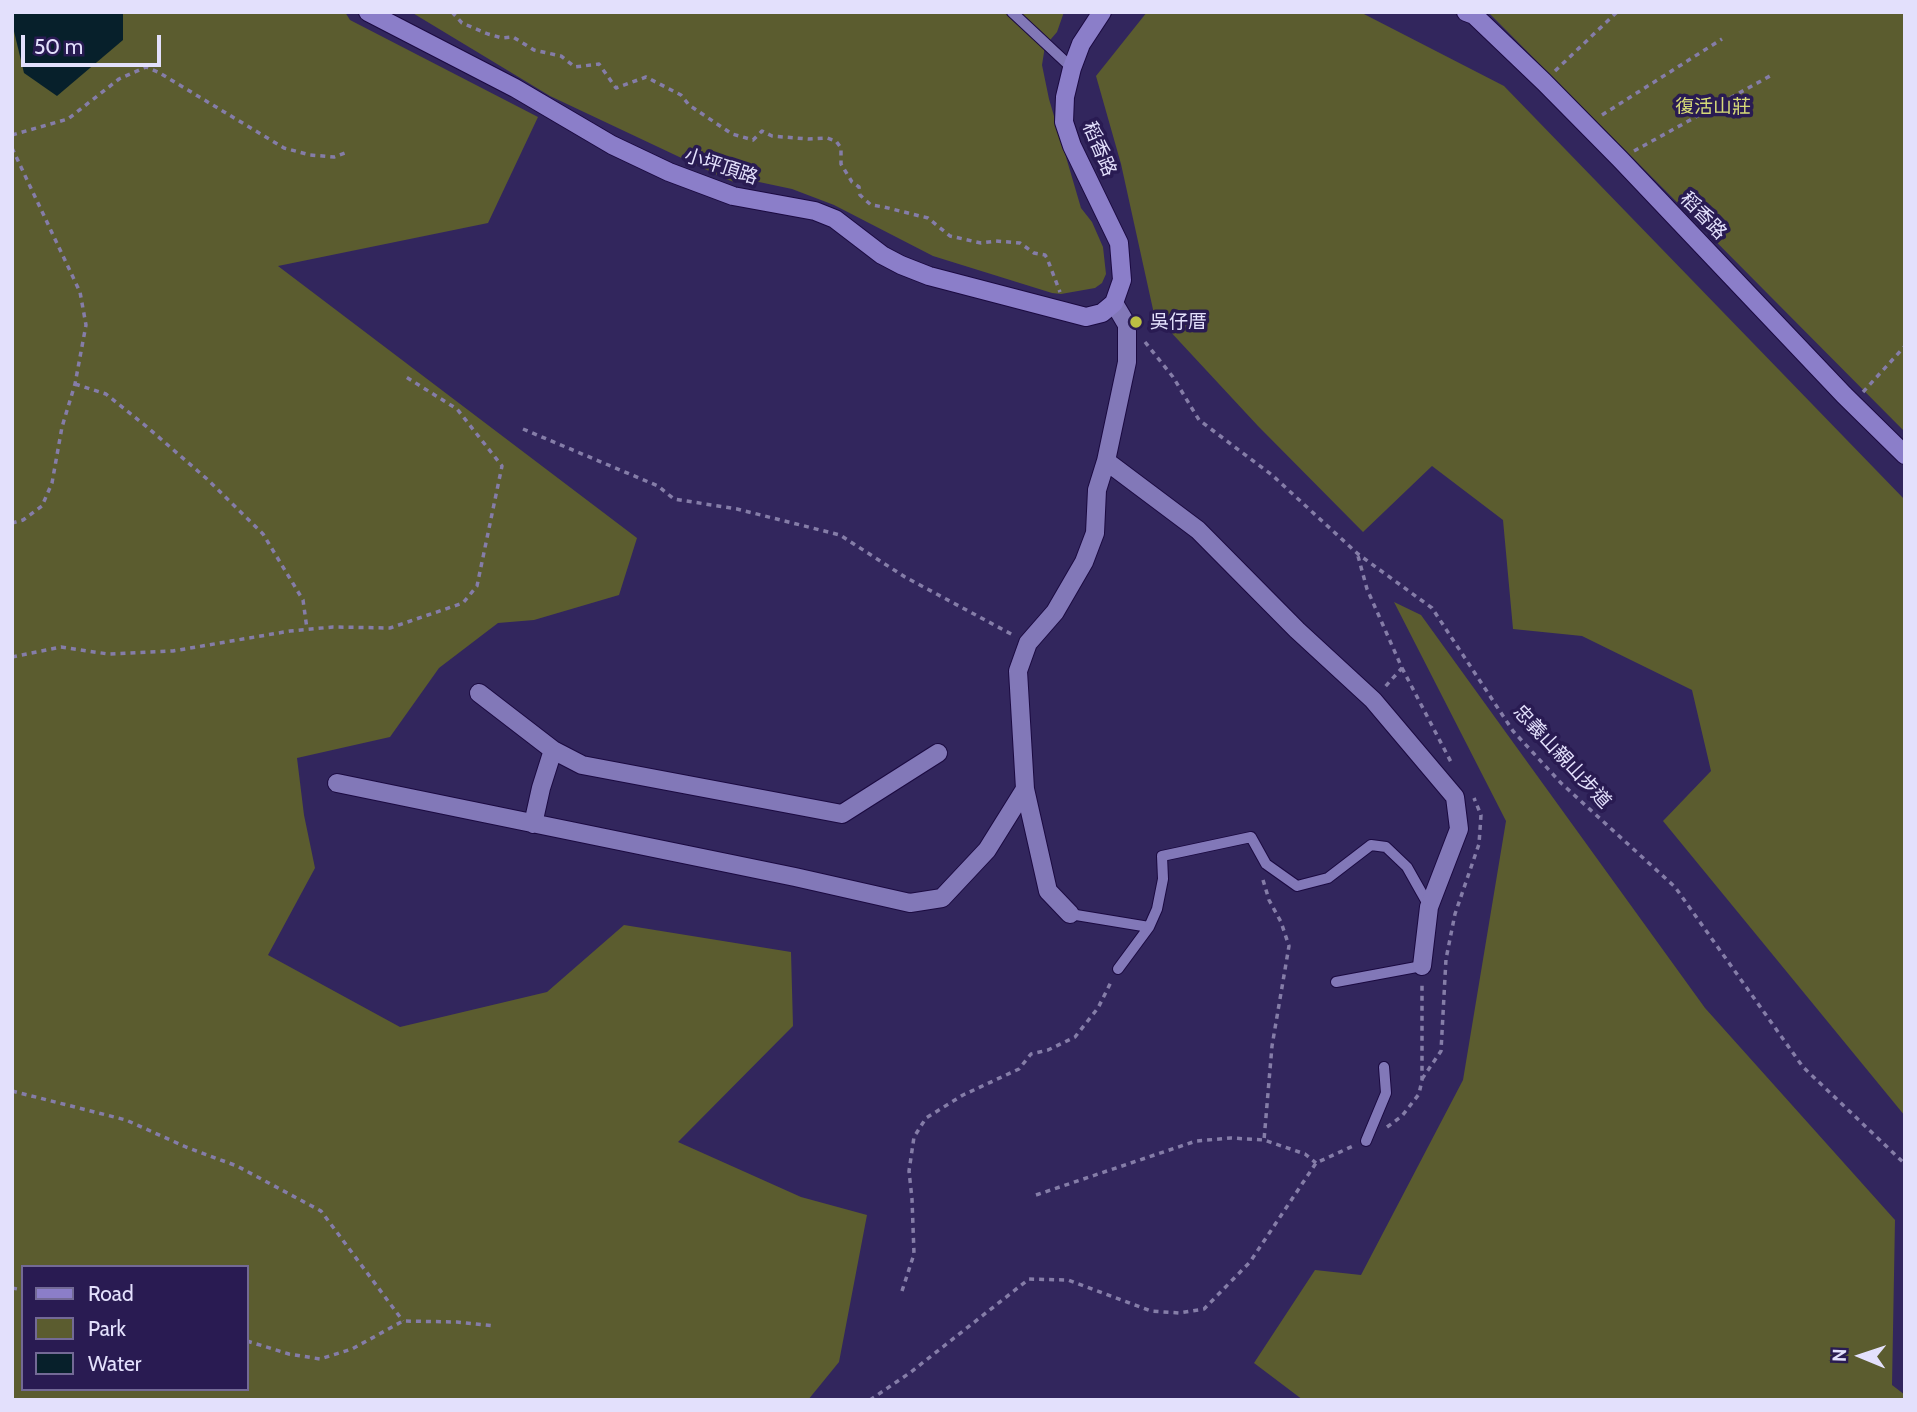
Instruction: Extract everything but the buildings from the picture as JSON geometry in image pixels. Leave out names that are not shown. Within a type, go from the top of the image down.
[{"type":"street","name":"小坪頂路","points":[[368,12],[515,88],[612,145],[669,172],[733,196],[815,211],[835,219],[882,255],[929,276],[1086,317],[1102,313],[1114,303]]},
{"type":"street","name":"稻香路","points":[[1102,12],[1081,44],[1072,68],[1065,97],[1064,122],[1072,146],[1119,243],[1122,280],[1114,303]]},
{"type":"street","name":"稻香路","points":[[1466,12],[1474,15],[1544,82],[1852,404],[1905,455]]},
{"type":"street","points":[[1070,914],[1048,891],[1025,789],[1018,671],[1027,643],[1055,612],[1084,562],[1095,533],[1097,490],[1106,461],[1127,362],[1128,325],[1114,303]]},
{"type":"street","points":[[1106,461],[1198,530],[1297,630],[1373,700],[1455,797],[1459,829],[1429,907],[1422,966]]},
{"type":"street","points":[[479,693],[554,750],[582,765],[842,814],[938,753]]},
{"type":"street","points":[[533,824],[541,788],[554,750]]},
{"type":"street","points":[[337,783],[910,903],[942,898],[987,850],[1025,789]]},
{"type":"lane","points":[[1012,12],[1072,68]]},
{"type":"lane","points":[[1118,969],[1149,926],[1157,909],[1164,879],[1162,856],[1251,837],[1266,864],[1297,886],[1328,878],[1371,845],[1386,847],[1407,867],[1429,907]]},
{"type":"lane","points":[[1070,914],[1149,926]]},
{"type":"lane","points":[[1336,982],[1422,966]]},
{"type":"lane","points":[[1366,1141],[1386,1093],[1384,1067]]},
{"type":"path","points":[[452,12],[462,23],[495,36],[513,37],[534,50],[561,56],[575,67],[599,64],[616,88],[646,77],[681,95],[689,105],[732,134],[753,140],[762,131],[772,136],[827,138],[836,141],[841,148],[841,164],[852,183],[859,187],[860,195],[871,205],[928,218],[950,236],[981,243],[1020,243],[1034,253],[1045,255],[1069,313]]},
{"type":"path","points":[[1544,82],[1617,12]]},
{"type":"path","points":[[1585,126],[1722,39]]},
{"type":"path","points":[[12,135],[68,120],[119,79],[146,67],[284,148],[310,155],[334,157],[348,152]]},
{"type":"path","points":[[1620,159],[1770,76]]},
{"type":"path","points":[[12,148],[79,292],[86,325],[75,384],[62,426],[52,483],[42,506],[23,520],[12,523]]},
{"type":"path","name":"忠義山親山步道","points":[[1128,325],[1149,345],[1173,377],[1199,420],[1272,475],[1358,554],[1432,608],[1513,731],[1561,783],[1675,887],[1803,1067],[1905,1164]]},
{"type":"path","points":[[1852,404],[1905,346]]},
{"type":"path","points":[[12,657],[61,647],[108,654],[173,651],[307,629],[390,628],[463,603],[477,586],[502,466],[457,409],[406,377]]},
{"type":"path","points":[[75,384],[106,394],[207,479],[263,534],[303,600],[307,629]]},
{"type":"path","points":[[523,429],[658,485],[674,499],[737,509],[840,535],[905,577],[1027,643]]},
{"type":"path","points":[[1358,554],[1367,589],[1402,668],[1373,700]]},
{"type":"path","points":[[1264,1140],[1272,1046],[1289,946],[1263,881],[1266,864]]},
{"type":"path","points":[[870,1400],[911,1372],[1029,1279],[1068,1280],[1152,1311],[1179,1313],[1204,1309],[1250,1262],[1315,1163],[1366,1141],[1402,1116],[1419,1094],[1422,1080],[1422,966]]},
{"type":"path","points":[[902,1291],[914,1254],[909,1171],[915,1137],[926,1118],[963,1095],[1019,1069],[1031,1054],[1048,1050],[1075,1037],[1098,1008],[1118,969]]},
{"type":"path","points":[[12,1091],[126,1120],[237,1166],[321,1211],[403,1321]]},
{"type":"path","points":[[1036,1195],[1196,1141],[1231,1138],[1264,1140],[1305,1154],[1315,1163]]},
{"type":"path","points":[[248,1341],[289,1354],[320,1359],[352,1349],[403,1321],[495,1326]]},
{"type":"green space","points":[[12,12],[345,12],[350,20],[538,117],[488,223],[278,266],[637,538],[619,595],[534,620],[498,623],[439,668],[390,737],[297,758],[304,815],[315,868],[268,955],[400,1027],[547,992],[624,925],[791,952],[793,1026],[678,1142],[801,1197],[867,1215],[839,1362],[808,1400],[12,1400]]},
{"type":"green space","points":[[411,12],[1064,12],[1057,32],[1045,46],[1042,65],[1049,99],[1081,208],[1092,222],[1103,247],[1106,274],[1102,283],[1095,288],[1052,293],[933,256],[834,205],[792,189],[726,179],[550,96]]},
{"type":"green space","points":[[1147,12],[1360,12],[1504,86],[1905,500],[1905,1116],[1663,821],[1711,771],[1692,690],[1582,636],[1513,629],[1503,520],[1432,466],[1363,532],[1258,426],[1154,314],[1121,164],[1096,76]]},
{"type":"green space","name":"復活山莊","points":[[1488,12],[1905,12],[1905,432]]},
{"type":"green space","points":[[1394,602],[1421,615],[1705,1008],[1895,1220],[1892,1385],[1905,1395],[1905,1400],[1303,1400],[1254,1363],[1315,1270],[1361,1275],[1463,1080],[1506,821]]},
{"type":"water","points":[[12,12],[123,12],[123,40],[57,96],[24,73],[12,23]]},
{"type":"place","name":"吳仔厝","points":[[1136,322]]}]
